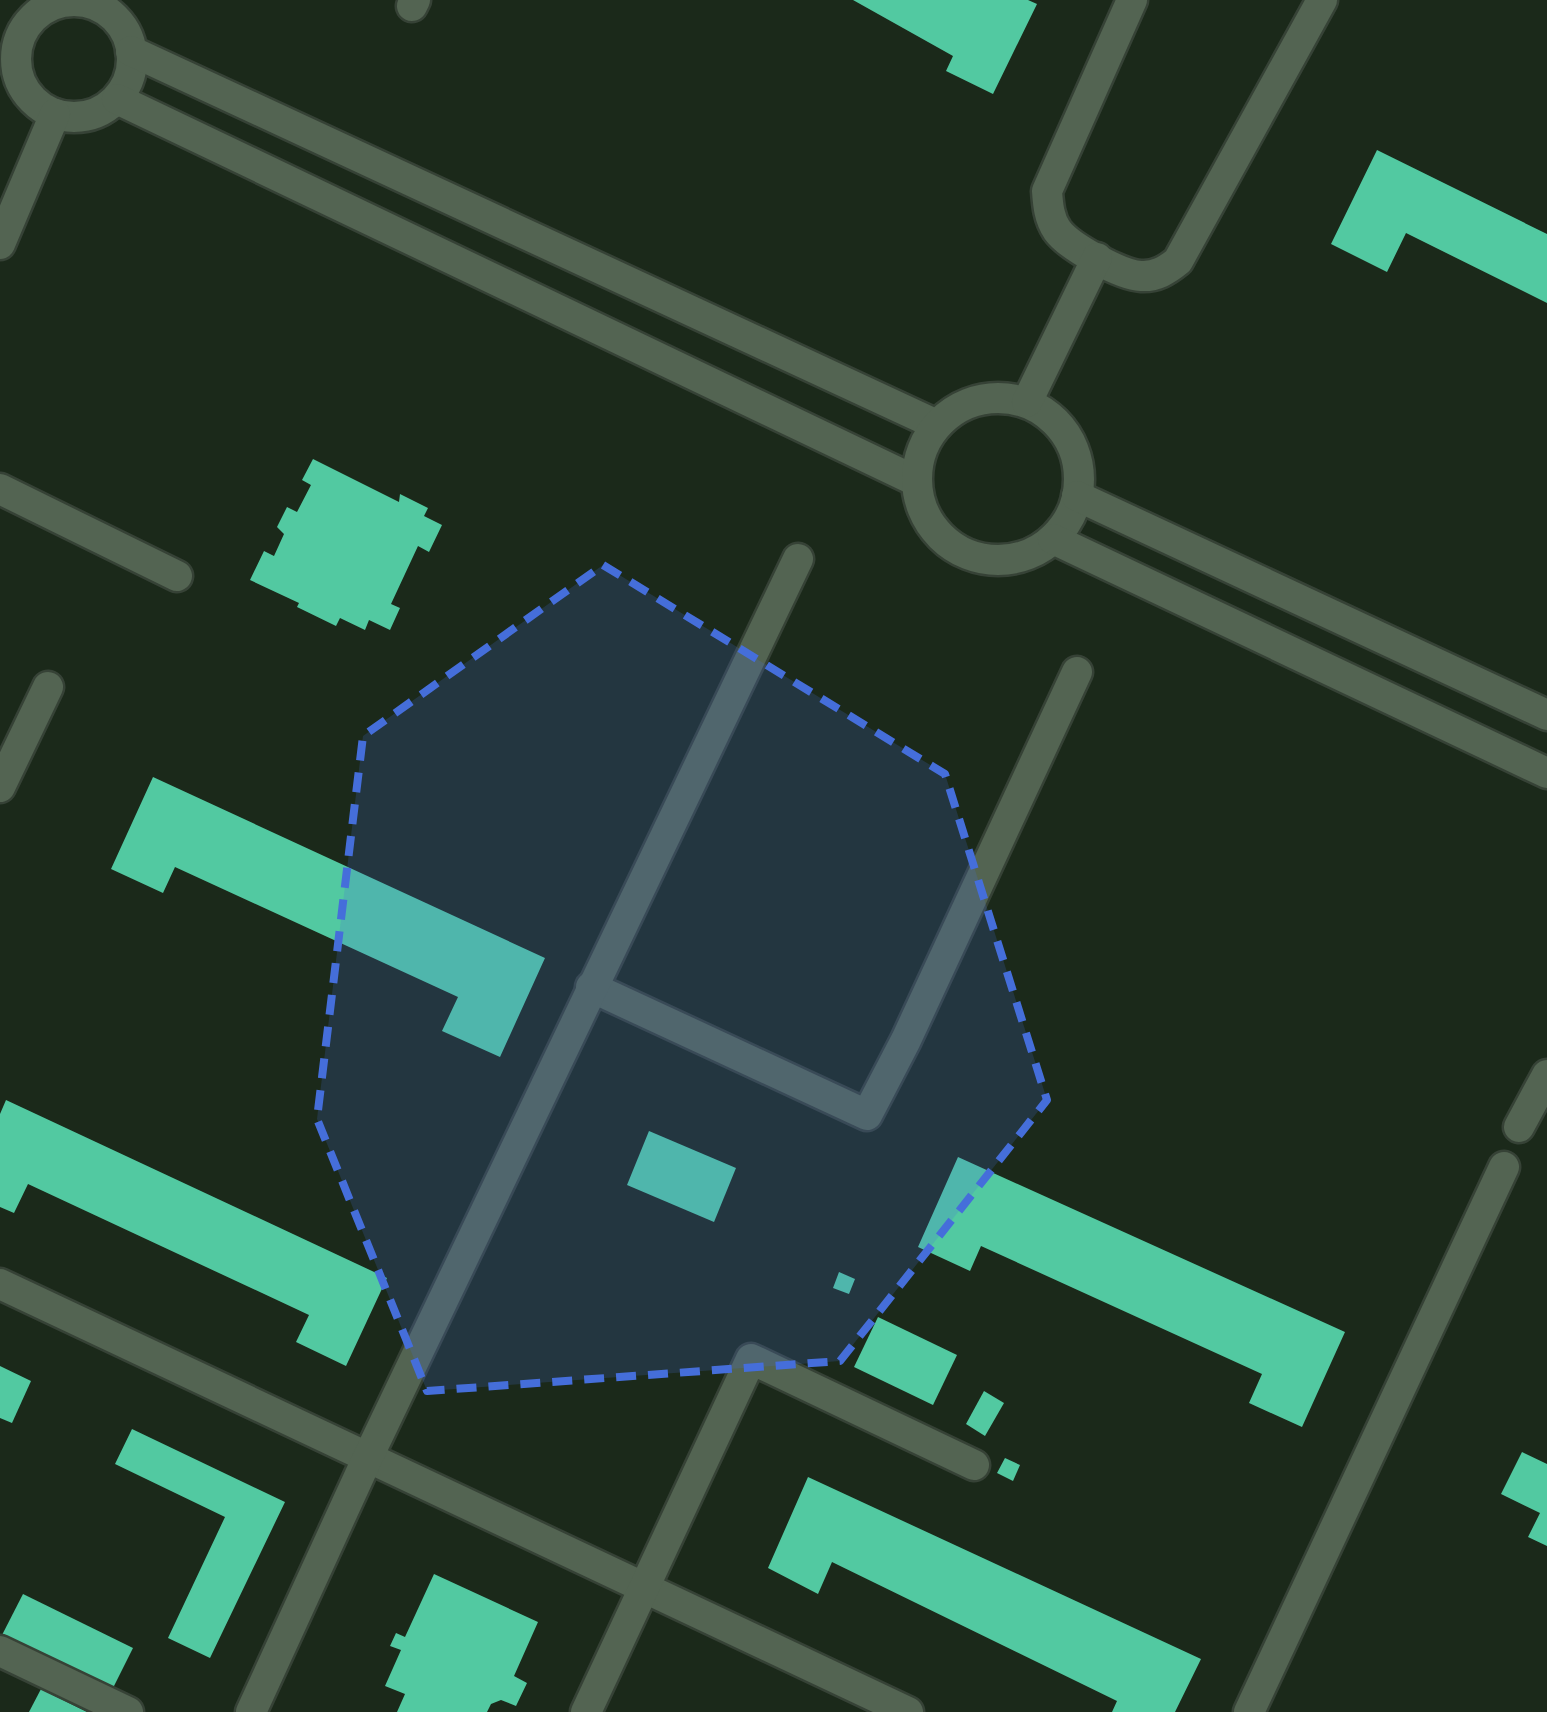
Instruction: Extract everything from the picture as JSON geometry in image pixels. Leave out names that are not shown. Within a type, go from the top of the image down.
[{"type":"lane","points":[[1132,0],[1048,191],[1048,208],[1058,231],[1097,258],[1139,276],[1154,275],[1178,261],[1322,0]]},
{"type":"lane","points":[[86,1],[105,10],[120,24],[130,42],[128,82],[116,99],[99,112],[78,117],[55,114],[38,105],[26,91],[18,74],[10,34],[46,8],[86,1]]},
{"type":"lane","points":[[130,51],[936,425]]},
{"type":"lane","points":[[116,99],[916,481]]},
{"type":"lane","points":[[0,244],[55,114]]},
{"type":"lane","points":[[1027,402],[1097,258]]},
{"type":"lane","points":[[1008,398],[1027,402],[1044,412],[1070,440],[1080,477],[1078,496],[1064,526],[1036,551],[1017,558],[976,557],[958,549],[928,520],[920,502],[916,481],[925,441],[936,425],[969,402],[1008,398]]},
{"type":"lane","points":[[0,489],[178,576]]},
{"type":"lane","points":[[1078,496],[1547,716]]},
{"type":"lane","points":[[1053,539],[1547,773]]},
{"type":"lane","points":[[251,1712],[368,1457],[798,559]]},
{"type":"lane","points":[[591,988],[867,1114],[906,1040],[1077,672]]},
{"type":"lane","points":[[0,787],[48,686]]},
{"type":"lane","points":[[1519,1127],[1547,1075]]},
{"type":"lane","points":[[1249,1712],[1504,1167]]},
{"type":"lane","points":[[0,1284],[908,1712]]},
{"type":"lane","points":[[586,1712],[751,1359],[974,1466]]},
{"type":"lane","points":[[0,1651],[128,1712]]},
{"type":"highlighted area","points":[[603,565],[945,774],[1047,1100],[840,1361],[427,1391],[317,1119],[363,736]]},
{"type":"building","points":[[853,0],[1028,0],[1037,4],[993,94],[946,71],[953,56]]},
{"type":"building","points":[[1377,150],[1547,234],[1547,303],[1406,233],[1387,272],[1331,244]]},
{"type":"building","points":[[313,459],[399,502],[400,494],[428,508],[424,516],[442,525],[429,552],[418,546],[391,604],[400,608],[390,630],[369,620],[365,630],[340,618],[336,626],[250,580],[264,551],[274,556],[284,534],[277,527],[287,507],[297,512],[311,485],[302,480]]},
{"type":"building","points":[[153,777],[545,958],[500,1057],[442,1031],[458,997],[175,867],[163,893],[111,869]]},
{"type":"building","points":[[6,1100],[387,1278],[346,1366],[296,1342],[309,1315],[28,1184],[14,1213],[0,1207],[0,1114]]},
{"type":"building","points":[[649,1131],[736,1168],[714,1222],[627,1185]]},
{"type":"building","points":[[958,1157],[1345,1332],[1302,1427],[1249,1403],[1262,1374],[981,1246],[970,1271],[918,1247]]},
{"type":"building","points":[[839,1272],[855,1279],[849,1294],[833,1288]]},
{"type":"building","points":[[878,1317],[957,1355],[933,1405],[854,1367]]},
{"type":"building","points":[[0,1366],[31,1381],[12,1423],[0,1418]]},
{"type":"building","points":[[984,1391],[1004,1403],[985,1436],[966,1424]]},
{"type":"building","points":[[132,1429],[285,1502],[210,1658],[168,1638],[225,1517],[115,1464]]},
{"type":"building","points":[[1522,1452],[1547,1464],[1547,1546],[1528,1537],[1540,1513],[1501,1494]]},
{"type":"building","points":[[1005,1458],[1020,1465],[1013,1481],[997,1473]]},
{"type":"building","points":[[808,1477],[1201,1659],[1175,1712],[1112,1712],[1117,1701],[832,1562],[818,1594],[768,1568]]},
{"type":"building","points":[[434,1574],[538,1622],[514,1676],[527,1683],[516,1706],[501,1700],[491,1704],[487,1712],[397,1712],[405,1694],[385,1686],[401,1650],[390,1646],[396,1633],[405,1637]]},
{"type":"building","points":[[23,1594],[133,1648],[110,1694],[0,1639]]},
{"type":"building","points":[[41,1689],[87,1712],[29,1712]]}]
